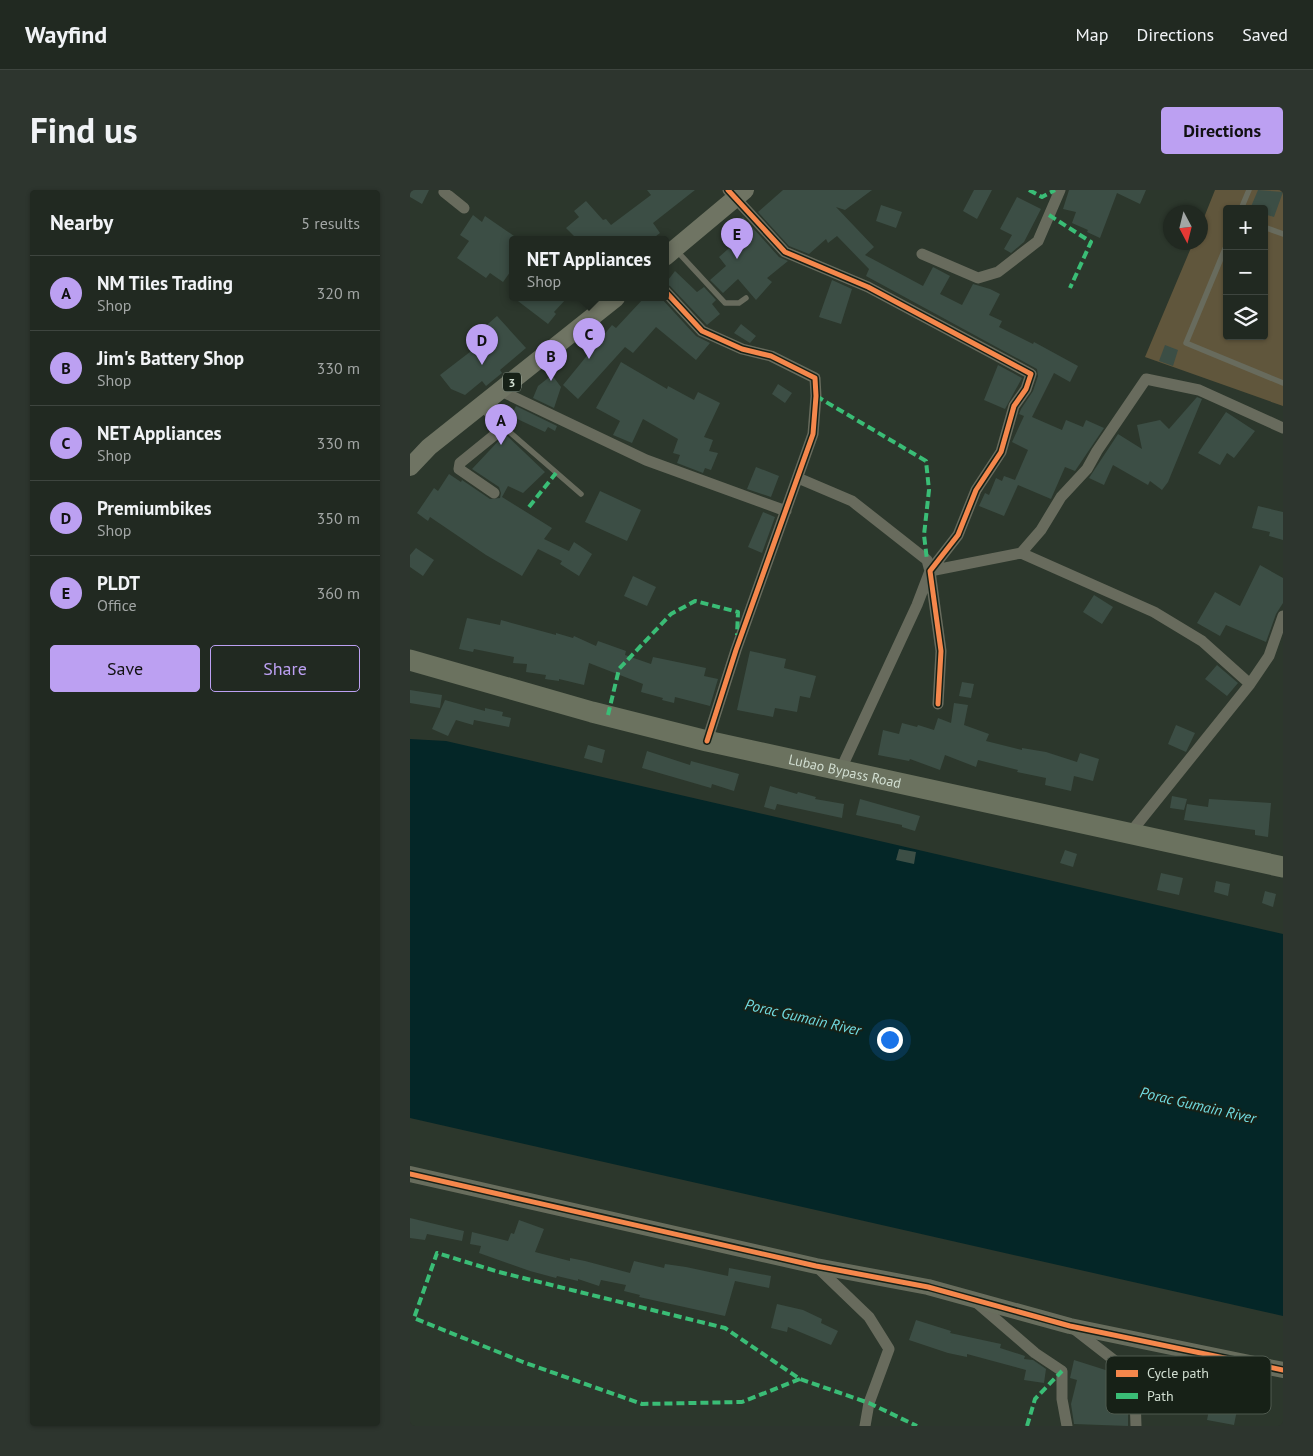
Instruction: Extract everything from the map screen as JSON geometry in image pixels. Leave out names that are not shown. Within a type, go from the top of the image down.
[{"type":"highway","name":"Lubao Bypass Road","points":[[410,660],[592,712],[707,741],[1131,832],[1283,867]]},
{"type":"main road","points":[[670,253],[736,193]]},
{"type":"main road","name":"3","points":[[410,467],[429,448],[612,301]]},
{"type":"street","points":[[445,190],[444,192],[464,208]]},
{"type":"street","points":[[922,254],[978,278],[998,272],[1038,241],[1060,190]]},
{"type":"street","points":[[736,193],[785,252],[868,287],[1031,374],[1026,389],[1014,406],[1001,452],[976,490],[958,535],[930,571],[917,605],[840,771]]},
{"type":"street","points":[[669,295],[702,331],[742,349],[771,356],[814,378],[816,396],[813,434],[736,650],[707,741]]},
{"type":"street","points":[[1021,553],[1041,530],[1060,497],[1087,469],[1097,451],[1146,379],[1199,390],[1283,428]]},
{"type":"street","points":[[501,391],[646,460],[786,511]]},
{"type":"street","points":[[482,406],[500,426],[497,434],[459,466],[459,469],[494,493]]},
{"type":"street","points":[[798,478],[852,501],[927,560],[941,651],[938,704]]},
{"type":"street","points":[[930,571],[1021,553],[1154,612],[1202,641],[1250,684]]},
{"type":"street","points":[[1131,832],[1250,684],[1269,656],[1283,616]]},
{"type":"street","points":[[410,1174],[816,1266],[928,1287],[1070,1326],[1215,1356]]},
{"type":"street","points":[[816,1266],[869,1317],[889,1349],[868,1403],[865,1426]]},
{"type":"street","points":[[974,1301],[1035,1353],[1062,1371],[1062,1399],[1067,1426]]},
{"type":"street","points":[[1070,1326],[1109,1356]]},
{"type":"lane","points":[[1243,205],[1249,190]]},
{"type":"lane","points":[[1268,228],[1283,234]]},
{"type":"lane","points":[[1225,250],[1186,344],[1283,383]]},
{"type":"lane","points":[[670,253],[725,303],[739,303],[746,298]]},
{"type":"lane","points":[[500,426],[506,429],[581,494]]},
{"type":"shaded area","points":[[1215,190],[1283,190],[1283,406],[1145,357],[1190,250],[1208,250],[1208,208]]},
{"type":"water","name":"Porac Gumain River","points":[[410,739],[446,741],[1283,934],[1283,1316],[410,1118]]},
{"type":"building","points":[[410,190],[429,190],[422,204],[410,197]]},
{"type":"building","points":[[647,190],[695,190],[653,223],[660,233],[656,236],[574,236],[566,228],[579,217],[574,211],[586,201],[603,220],[606,219],[611,225],[651,195]]},
{"type":"building","points":[[783,190],[872,190],[845,210],[836,207],[874,247],[865,255],[923,286],[933,267],[935,268],[950,276],[940,294],[962,305],[973,284],[1000,294],[989,315],[1002,321],[999,327],[1033,344],[1034,342],[1078,366],[1070,382],[1054,373],[1032,417],[1062,430],[1066,420],[1083,427],[1086,420],[1104,428],[1075,471],[1065,467],[1051,499],[1018,485],[1004,516],[979,506],[985,493],[989,495],[996,478],[1002,481],[1004,476],[1015,480],[1028,450],[1012,442],[1024,416],[1019,414],[1021,409],[1033,391],[1038,376],[1037,369],[866,276],[869,269],[837,236],[828,243],[826,239],[809,254],[789,246],[758,212]]},
{"type":"building","points":[[974,190],[992,190],[977,219],[963,211]]},
{"type":"building","points":[[1069,190],[1146,190],[1140,204],[1117,193],[1100,238],[1072,223],[1076,212],[1063,209]]},
{"type":"building","points":[[1258,190],[1283,192],[1274,217],[1268,215],[1268,205],[1252,205]]},
{"type":"building","points":[[1017,197],[1041,209],[1024,242],[1011,253],[1004,249],[1012,235],[1000,229]]},
{"type":"building","points":[[881,205],[902,212],[896,228],[876,221]]},
{"type":"building","points":[[473,215],[482,222],[485,216],[514,236],[509,236],[509,274],[503,282],[490,273],[486,278],[457,258],[469,241],[460,235]]},
{"type":"building","points":[[743,217],[779,257],[788,261],[767,278],[772,282],[756,300],[738,279],[723,293],[710,280],[726,266],[719,257],[744,235],[734,224]]},
{"type":"building","points":[[675,271],[697,292],[704,287],[716,300],[712,304],[720,314],[707,325],[669,286],[669,279]]},
{"type":"building","points":[[832,280],[852,289],[841,324],[819,317]]},
{"type":"building","points":[[518,301],[564,301],[554,312],[556,314],[548,324]]},
{"type":"building","points":[[641,301],[664,301],[696,336],[710,343],[696,360],[656,327],[633,353],[625,347],[578,399],[563,385],[612,325],[616,328]]},
{"type":"building","points":[[497,316],[526,348],[500,370],[502,373],[486,386],[482,381],[465,395],[451,389],[440,375],[479,345],[473,337]]},
{"type":"building","points":[[741,324],[756,336],[750,343],[734,333]]},
{"type":"building","points":[[1165,345],[1178,350],[1173,366],[1159,361]]},
{"type":"building","points":[[621,362],[667,389],[668,386],[694,400],[698,392],[720,403],[704,437],[713,440],[709,451],[718,453],[711,470],[705,468],[703,473],[677,463],[680,455],[673,453],[678,439],[643,419],[632,443],[613,435],[620,421],[596,408]]},
{"type":"building","points":[[998,365],[1022,378],[1005,409],[984,400]]},
{"type":"building","points":[[552,375],[561,387],[554,408],[533,398],[538,386]]},
{"type":"building","points":[[778,384],[792,393],[785,403],[772,394]]},
{"type":"building","points":[[1197,397],[1202,399],[1168,482],[1162,490],[1150,481],[1148,485],[1113,465],[1104,485],[1089,478],[1118,434],[1142,449],[1137,425],[1160,420],[1169,429]]},
{"type":"building","points":[[516,406],[557,426],[555,431],[548,427],[545,432],[511,416]]},
{"type":"building","points":[[1226,412],[1255,431],[1234,458],[1227,453],[1220,465],[1198,453]]},
{"type":"building","points":[[505,434],[545,472],[523,493],[508,486],[502,497],[552,528],[544,539],[569,551],[574,542],[592,554],[579,576],[560,564],[562,561],[538,549],[522,576],[486,555],[430,517],[428,521],[417,513],[434,488],[438,491],[449,474],[461,482],[462,480],[490,499],[500,498],[499,487],[472,469]]},
{"type":"building","points":[[756,467],[779,476],[771,497],[747,489]]},
{"type":"building","points":[[600,491],[641,510],[627,541],[585,522]]},
{"type":"building","points":[[1258,506],[1283,512],[1283,540],[1269,536],[1270,532],[1252,528]]},
{"type":"building","points":[[763,512],[775,517],[762,553],[748,547]]},
{"type":"building","points":[[416,548],[434,560],[423,576],[410,567],[410,555]]},
{"type":"building","points":[[1260,565],[1283,578],[1283,603],[1276,614],[1266,642],[1226,625],[1220,636],[1197,623],[1215,592],[1240,606]]},
{"type":"building","points":[[633,576],[656,587],[647,606],[624,596]]},
{"type":"building","points":[[1094,595],[1113,607],[1102,624],[1083,612]]},
{"type":"building","points":[[467,618],[500,625],[501,620],[556,635],[556,633],[573,638],[574,636],[596,646],[598,641],[626,651],[625,655],[651,664],[653,657],[706,668],[704,676],[718,679],[710,706],[675,697],[674,703],[662,700],[663,698],[641,692],[643,684],[589,663],[584,685],[559,679],[559,681],[545,679],[546,675],[526,672],[527,664],[513,663],[514,657],[474,649],[473,652],[459,649]]},
{"type":"building","points":[[750,651],[786,659],[784,668],[816,676],[810,698],[800,696],[797,712],[775,708],[773,717],[737,710]]},
{"type":"building","points":[[1217,665],[1238,683],[1227,696],[1205,679]]},
{"type":"building","points":[[962,682],[974,684],[971,698],[959,696]]},
{"type":"building","points":[[410,690],[442,695],[440,708],[410,703]]},
{"type":"building","points":[[445,700],[485,711],[485,708],[503,712],[502,716],[511,718],[509,727],[474,720],[473,725],[456,720],[448,736],[432,729]]},
{"type":"building","points":[[954,703],[968,705],[964,725],[989,734],[986,741],[1022,750],[1022,748],[1046,752],[1077,762],[1080,753],[1099,759],[1093,781],[1074,776],[1071,791],[1045,785],[1046,778],[1017,772],[1018,770],[978,760],[976,767],[945,755],[940,770],[910,759],[909,761],[878,755],[883,730],[899,734],[902,723],[934,730],[938,718],[951,723]]},
{"type":"building","points":[[1176,725],[1195,733],[1186,752],[1168,744]]},
{"type":"building","points":[[588,745],[605,750],[602,763],[584,758]]},
{"type":"building","points":[[647,751],[690,765],[691,761],[739,774],[734,791],[712,784],[711,788],[642,768]]},
{"type":"building","points":[[770,786],[797,794],[798,792],[816,797],[815,799],[844,804],[842,818],[777,804],[775,810],[764,807]]},
{"type":"building","points":[[1172,796],[1187,799],[1184,810],[1170,808]]},
{"type":"building","points":[[860,799],[920,816],[915,831],[902,827],[902,825],[856,815]]},
{"type":"building","points":[[1209,799],[1271,803],[1268,837],[1255,835],[1255,830],[1184,820],[1187,804],[1208,807]]},
{"type":"building","points":[[899,849],[916,852],[914,864],[896,860]]},
{"type":"building","points":[[1065,850],[1077,854],[1073,867],[1060,863]]},
{"type":"building","points":[[1161,873],[1183,878],[1179,895],[1157,890]]},
{"type":"building","points":[[1216,881],[1230,884],[1228,896],[1214,892]]},
{"type":"building","points":[[1265,891],[1276,894],[1273,907],[1262,903]]},
{"type":"building","points":[[410,1218],[464,1231],[462,1241],[427,1234],[425,1240],[410,1238]]},
{"type":"building","points":[[519,1220],[544,1229],[535,1252],[570,1261],[570,1258],[585,1261],[630,1273],[634,1261],[664,1268],[665,1264],[686,1267],[728,1276],[729,1268],[771,1276],[769,1288],[735,1281],[725,1316],[639,1297],[640,1295],[624,1291],[626,1285],[601,1280],[599,1286],[578,1279],[578,1281],[557,1276],[556,1278],[530,1271],[479,1253],[481,1246],[470,1244],[472,1232],[508,1241],[511,1233],[514,1234]]},
{"type":"building","points":[[777,1304],[803,1310],[822,1319],[821,1323],[838,1331],[831,1345],[788,1327],[787,1332],[771,1328]]},
{"type":"building","points":[[916,1320],[951,1331],[950,1333],[1001,1344],[1000,1348],[1025,1356],[1024,1359],[1033,1360],[1046,1369],[1044,1383],[1024,1380],[1026,1370],[967,1354],[967,1357],[948,1353],[909,1340]]},
{"type":"building","points":[[1074,1360],[1106,1370],[1106,1414],[1128,1414],[1128,1426],[1074,1424],[1071,1404],[1077,1380],[1070,1378]]},
{"type":"building","points":[[1208,1414],[1236,1414],[1234,1425],[1207,1420]]},
{"type":"marked path","points":[[1029,190],[1042,197],[1055,190]]},
{"type":"marked path","points":[[1049,215],[1091,242],[1070,288]]},
{"type":"marked path","points":[[816,396],[926,461],[929,490],[924,535],[927,560]]},
{"type":"marked path","points":[[529,507],[556,473]]},
{"type":"marked path","points":[[608,715],[619,669],[671,614],[695,601],[738,612],[737,635]]},
{"type":"marked path","points":[[800,1379],[742,1402],[642,1404],[523,1362],[414,1318],[437,1253],[499,1272],[725,1328],[800,1379],[869,1403],[917,1426]]},
{"type":"marked path","points":[[1027,1426],[1035,1399],[1062,1371]]},
{"type":"cycle path","points":[[728,190],[785,252],[868,287],[1031,374],[1026,389],[1014,406],[1001,452],[976,490],[958,535],[930,571],[941,651],[938,704]]},
{"type":"cycle path","points":[[669,295],[702,331],[742,349],[771,356],[815,378],[816,396],[813,434],[736,650],[707,741]]},
{"type":"cycle path","points":[[410,1174],[816,1266],[928,1287],[1070,1326],[1215,1356]]},
{"type":"cycle path","points":[[1271,1368],[1283,1370]]},
{"type":"place","name":"PLDT","points":[[737,259]]},
{"type":"place","name":"NET Appliances","points":[[589,359]]},
{"type":"place","name":"Premiumbikes","points":[[482,365]]},
{"type":"place","name":"Jim's Battery Shop","points":[[551,381]]},
{"type":"place","name":"NM Tiles Trading","points":[[501,445]]}]
